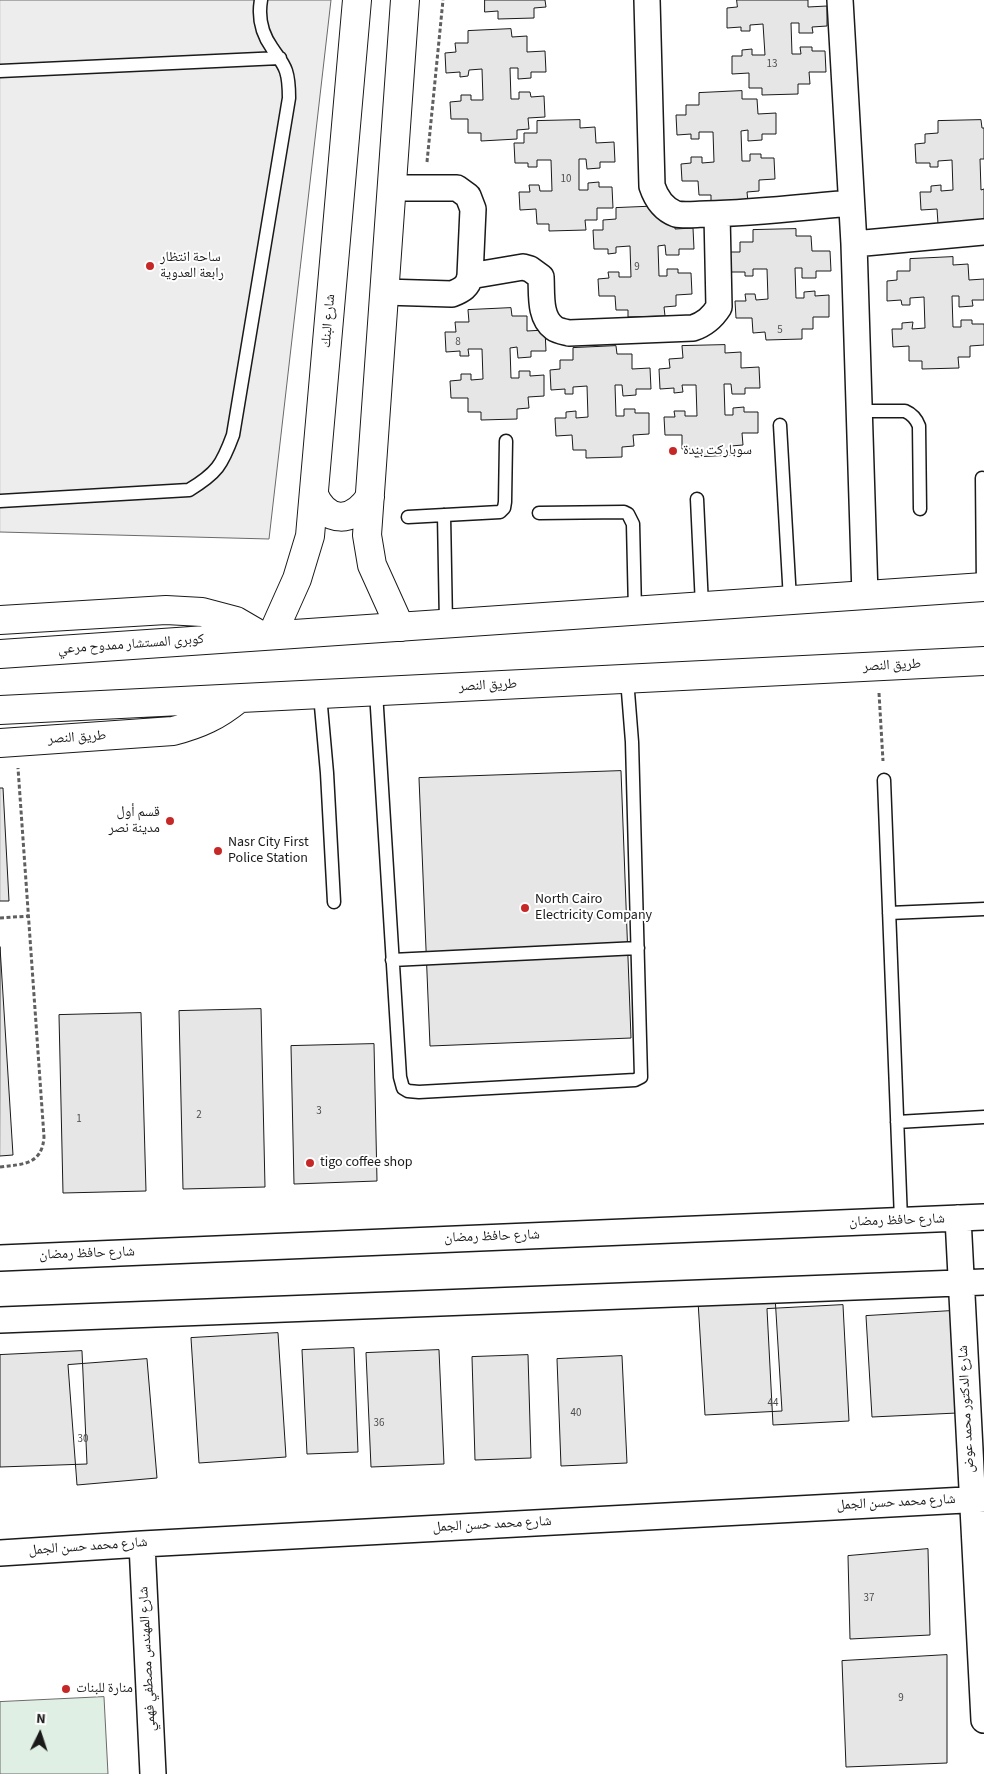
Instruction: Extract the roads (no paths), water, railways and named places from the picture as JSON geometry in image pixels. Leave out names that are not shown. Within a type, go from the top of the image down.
[{"type":"main road","name":"شارع البنك","points":[[266,635],[305,556],[310,536],[357,0]]},
{"type":"main road","points":[[400,627],[374,572],[368,550],[367,535],[405,0]]},
{"type":"main road","points":[[314,495],[319,505],[327,512],[337,516],[348,516],[358,511],[370,497]]},
{"type":"main road","points":[[0,620],[166,610],[202,612],[236,621],[266,635],[984,587]]},
{"type":"main road","name":"كوبرى المستشار ممدوح مرعي","points":[[0,654],[266,635]]},
{"type":"main road","name":"طريق النصر","points":[[8,743],[174,731],[206,720],[222,712],[238,699],[984,661]]},
{"type":"main road","points":[[0,710],[238,699]]},
{"type":"street","points":[[647,0],[652,186],[655,196],[669,210],[678,214],[717,214],[851,203]]},
{"type":"street","points":[[840,0],[854,244],[865,594]]},
{"type":"street","points":[[384,292],[452,294],[468,284],[470,276],[472,209],[471,202],[463,191],[457,188],[392,188]]},
{"type":"street","points":[[470,276],[524,267],[530,269],[541,277],[543,312],[548,321],[554,329],[570,333],[693,328],[704,324],[719,307],[717,214]]},
{"type":"street","points":[[854,244],[984,232]]},
{"type":"street","name":"شارع حافظ رمضان","points":[[0,1258],[984,1217]]},
{"type":"street","name":"شارع الدكتور محمد عوض","points":[[958,1218],[973,1282],[984,1720]]},
{"type":"street","points":[[0,1320],[973,1282]]},
{"type":"street","name":"شارع محمد حسن الجمل","points":[[0,1553],[978,1499]]},
{"type":"street","name":"شارع المهندس مصطفي فهمي","points":[[142,1544],[154,1774]]},
{"type":"lane","points":[[0,501],[189,490],[209,477],[225,458],[233,434],[288,113],[289,84],[286,71],[264,34],[260,21],[261,0]]},
{"type":"lane","points":[[0,71],[280,58]]},
{"type":"lane","points":[[859,411],[905,411],[917,421],[919,426],[920,509]]},
{"type":"lane","points":[[780,425],[790,600]]},
{"type":"lane","points":[[408,516],[495,514],[500,512],[504,508],[506,441]]},
{"type":"lane","points":[[982,478],[984,587]]},
{"type":"lane","points":[[698,499],[702,606]]},
{"type":"lane","points":[[540,513],[624,512],[628,514],[633,524],[635,611]]},
{"type":"lane","points":[[444,515],[446,624]]},
{"type":"lane","points":[[376,692],[401,1084],[408,1091],[419,1092],[639,1079],[642,1074],[632,742],[627,679]]},
{"type":"lane","points":[[320,695],[327,773],[334,902]]},
{"type":"lane","points":[[884,780],[901,1220]]},
{"type":"lane","points":[[889,912],[984,909]]},
{"type":"lane","points":[[392,960],[638,948]]},
{"type":"lane","points":[[897,1122],[984,1117]]},
{"type":"place","name":"ساحة انتظار رابعة العدوية","points":[[150,266]]},
{"type":"place","name":"سوباركت بندة","points":[[673,451]]},
{"type":"place","name":"قسم أول مدينة نصر","points":[[170,821]]},
{"type":"place","name":"Nasr City First Police Station","points":[[218,851]]},
{"type":"place","name":"North Cairo Electricity Company","points":[[525,908]]},
{"type":"place","name":"tigo coffee shop","points":[[310,1163]]},
{"type":"place","name":"منارة للبنات","points":[[66,1689]]}]
